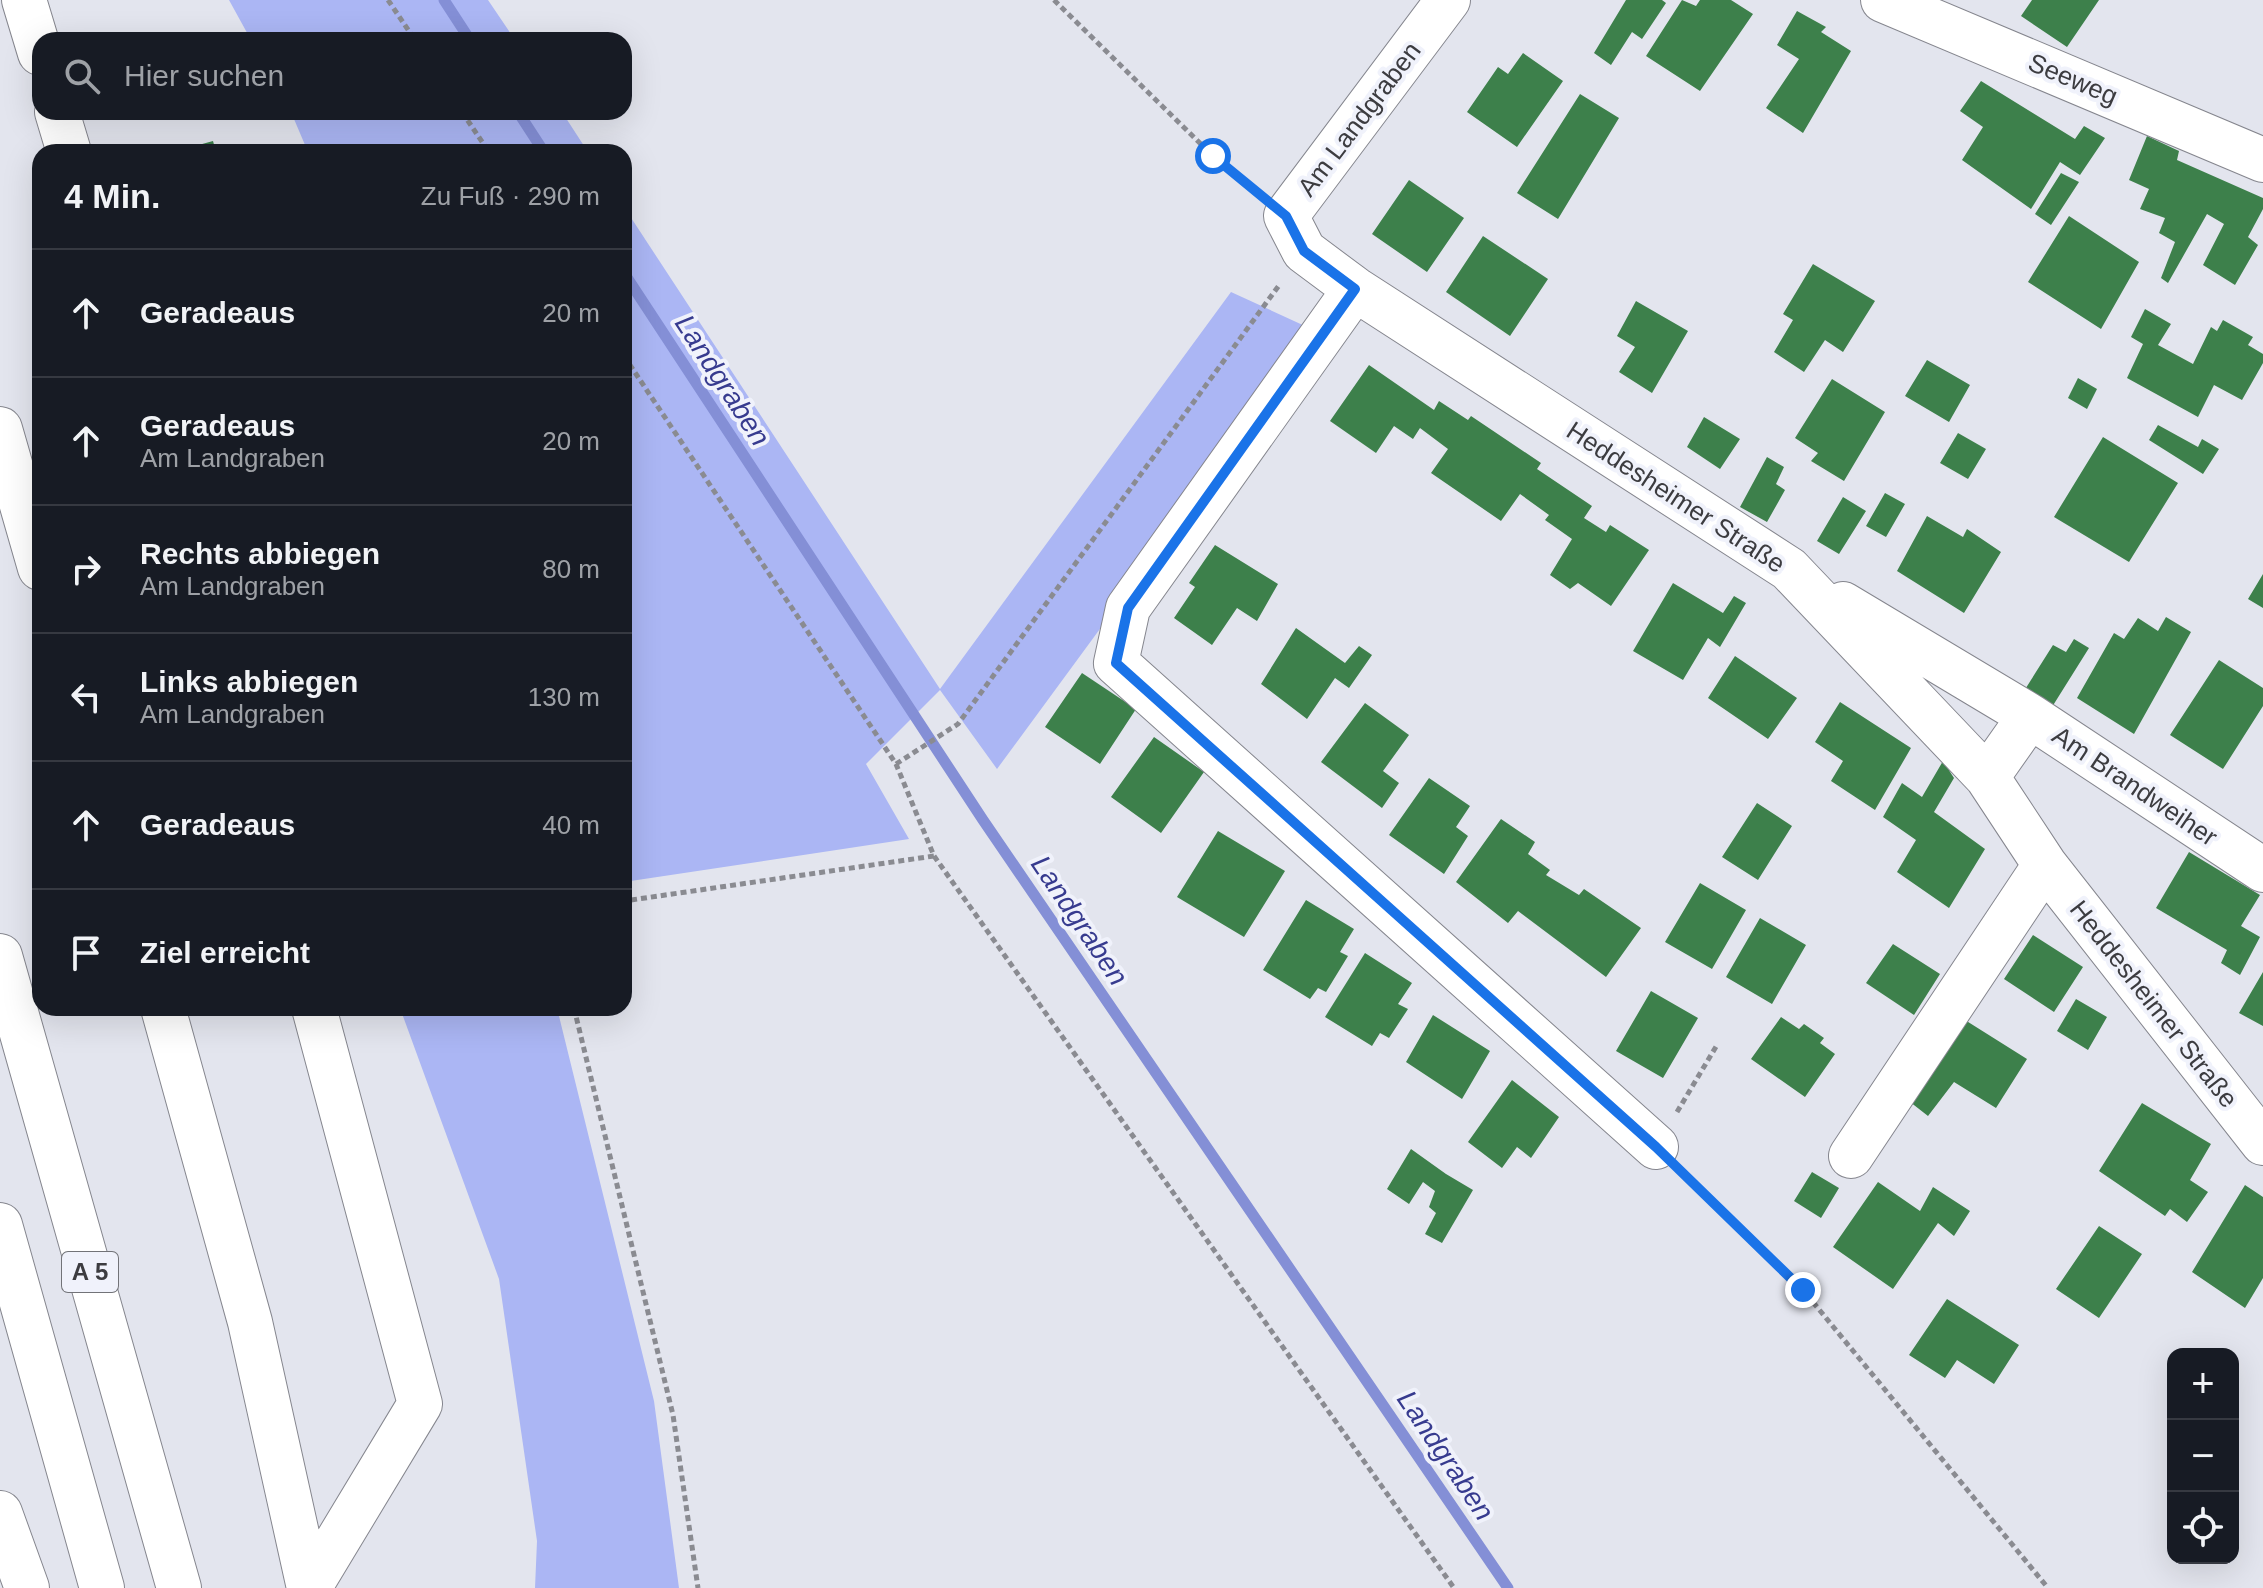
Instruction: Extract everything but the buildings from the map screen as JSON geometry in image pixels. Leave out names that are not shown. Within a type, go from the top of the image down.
[{"type":"main road","points":[[24,0],[34,32]]},
{"type":"main road","name":"Am Landgraben","points":[[1295,233],[1448,0]]},
{"type":"main road","name":"Seeweg","points":[[1883,0],[2263,160]]},
{"type":"main road","points":[[59,120],[67,144]]},
{"type":"main road","points":[[1295,233],[1355,289],[1128,608],[1116,663],[1656,1147]]},
{"type":"main road","name":"Heddesheimer Straße","points":[[1355,289],[1789,569],[1987,777],[2045,865],[2263,1143]]},
{"type":"main road","points":[[0,429],[32,540]]},
{"type":"main road","points":[[1789,569],[2030,716]]},
{"type":"main road","name":"Am Brandweiher","points":[[1987,777],[2030,716],[2263,870]]},
{"type":"main road","points":[[1851,1156],[2045,865]]},
{"type":"main road","name":"A 5","points":[[0,956],[179,1588]]},
{"type":"main road","points":[[165,1016],[250,1322],[309,1588]]},
{"type":"main road","points":[[309,1588],[420,1404],[316,1016]]},
{"type":"main road","points":[[0,1225],[102,1588]]},
{"type":"main road","points":[[0,1513],[27,1588]]},
{"type":"path","points":[[388,0],[410,32]]},
{"type":"path","points":[[896,764],[958,724],[1295,233],[1054,0]]},
{"type":"path","points":[[467,120],[484,144]]},
{"type":"path","points":[[632,368],[896,764],[934,856],[1454,1588]]},
{"type":"path","points":[[632,900],[934,856]]},
{"type":"path","points":[[576,1016],[673,1415],[698,1588]]},
{"type":"path","points":[[1717,1045],[1656,1147],[1803,1290],[2048,1588]]},
{"type":"shaded area","points":[[229,0],[488,0],[510,32],[247,32]]},
{"type":"shaded area","points":[[294,120],[567,120],[583,144],[305,144]]},
{"type":"shaded area","points":[[632,219],[940,689],[1231,292],[1318,332],[997,769],[940,690],[866,764],[909,839],[632,881]]},
{"type":"shaded area","points":[[403,1016],[559,1016],[654,1401],[679,1588],[535,1588],[537,1541],[499,1279]]},
{"type":"waterway","name":"Landgraben","points":[[444,0],[465,32]]},
{"type":"waterway","name":"Landgraben","points":[[523,120],[539,144]]},
{"type":"waterway","name":"Landgraben","points":[[632,285],[983,820],[1508,1588]]},
{"type":"route","points":[[1213,156],[1286,216],[1304,251],[1355,289],[1128,608],[1116,663],[1656,1147],[1803,1290]]}]
